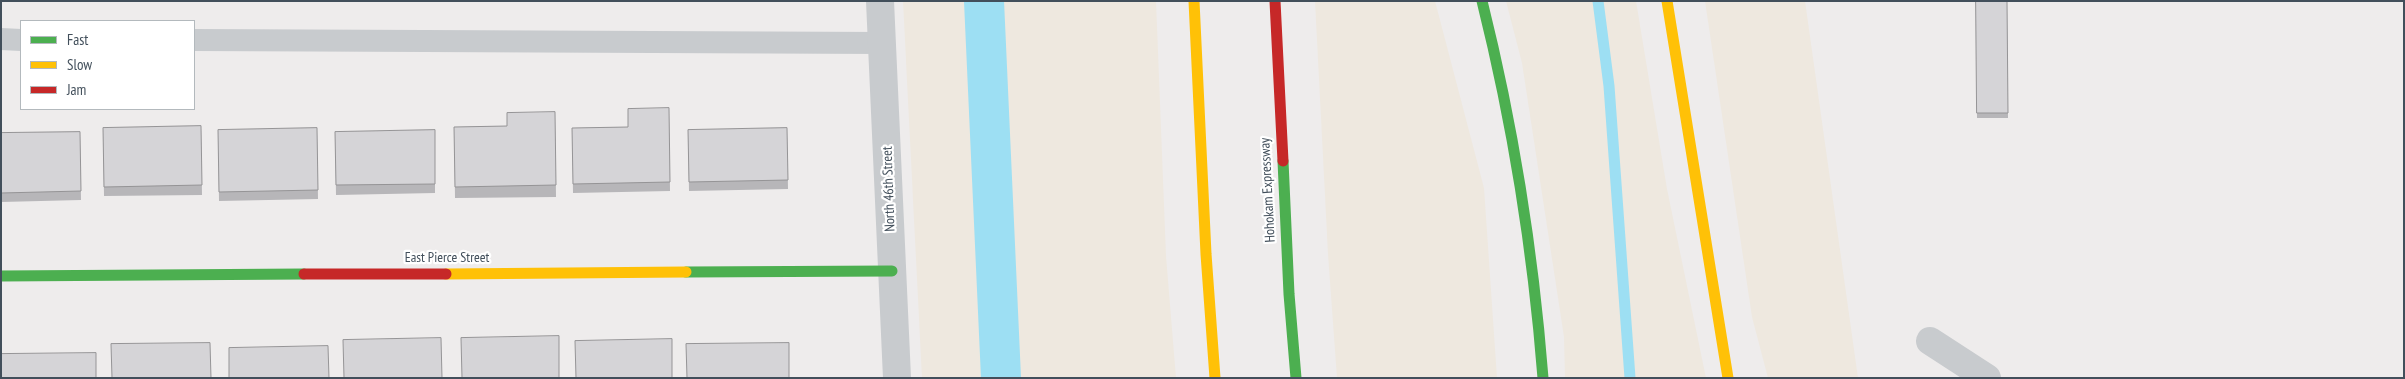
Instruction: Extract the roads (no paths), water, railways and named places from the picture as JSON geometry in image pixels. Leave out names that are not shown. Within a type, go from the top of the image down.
[{"type":"main road","points":[[1194,1],[1206,254],[1215,378]]},
{"type":"main road","name":"Hohokam Expressway","points":[[1275,1],[1289,294],[1296,378]]},
{"type":"main road","points":[[1482,1],[1511,126],[1524,199],[1543,378]]},
{"type":"main road","points":[[1667,1],[1728,378]]},
{"type":"main road","name":"East Pierce Street","points":[[1,276],[892,271]]},
{"type":"street","name":"North 46th Street","points":[[880,1],[897,378]]},
{"type":"street","points":[[1930,341],[1987,378]]},
{"type":"lane","points":[[1,40],[20,40]]},
{"type":"lane","points":[[195,40],[883,44]]},
{"type":"waterway","points":[[984,1],[1001,378]]},
{"type":"waterway","points":[[1598,1],[1609,86],[1630,378]]}]
